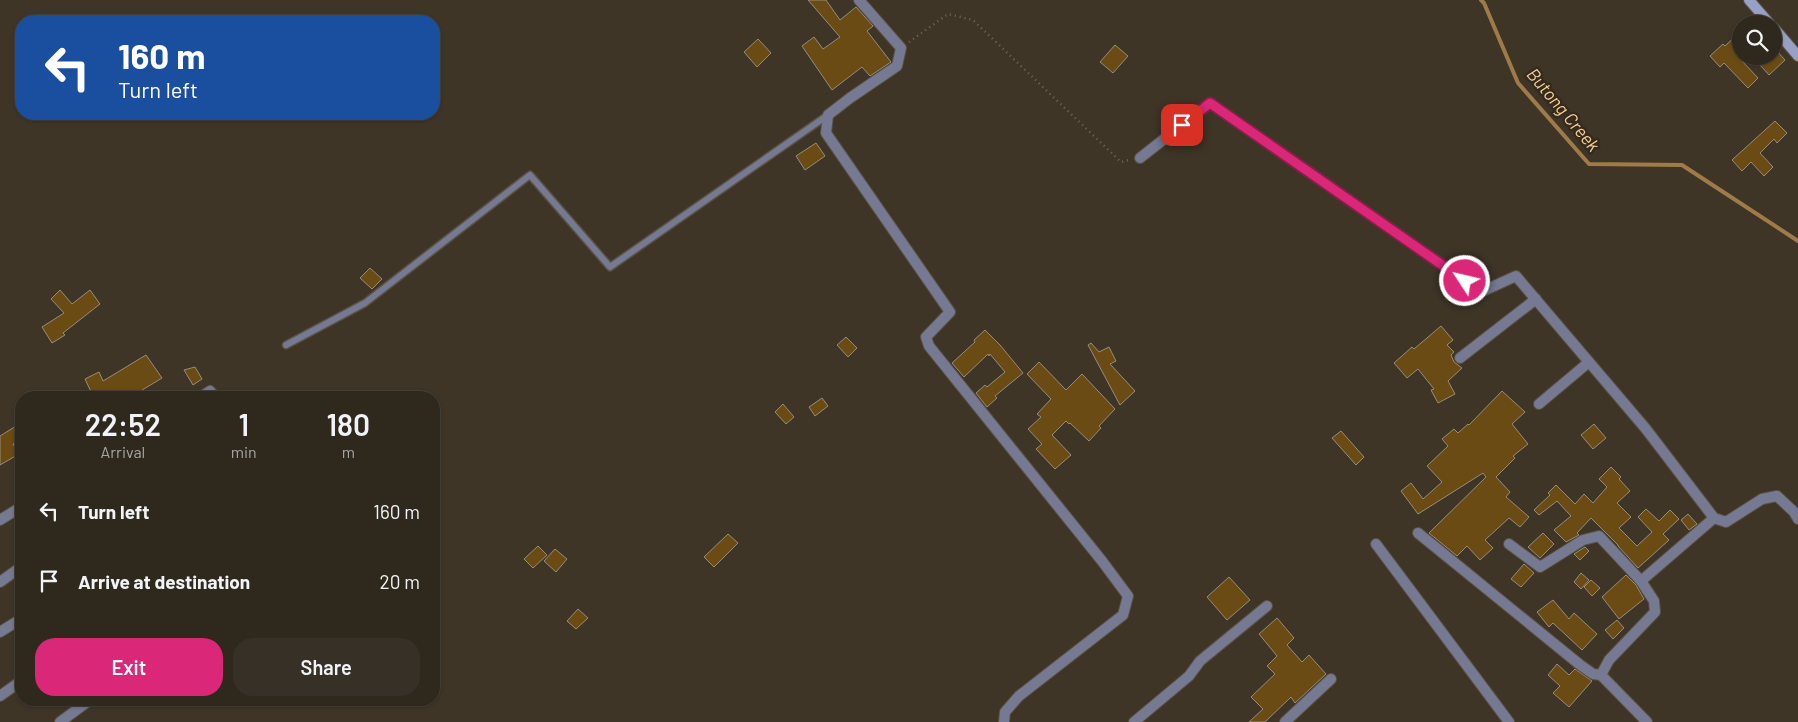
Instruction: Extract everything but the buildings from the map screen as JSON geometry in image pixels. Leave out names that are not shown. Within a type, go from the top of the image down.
[{"type":"street","points":[[858,0],[901,48],[897,66],[828,115],[826,133],[950,312],[926,337],[929,346],[1128,596],[1123,616],[1019,696],[1005,712],[1004,722]]},
{"type":"street","points":[[1749,0],[1762,15]]},
{"type":"street","points":[[1782,37],[1798,56]]},
{"type":"street","points":[[1140,158],[1210,103],[1481,292],[1516,276],[1646,429],[1714,518],[1726,522],[1762,500],[1776,496],[1794,512],[1798,519]]},
{"type":"street","points":[[1460,358],[1536,299]]},
{"type":"street","points":[[1539,404],[1589,362]]},
{"type":"street","points":[[0,520],[15,511]]},
{"type":"street","points":[[1641,581],[1714,518]]},
{"type":"street","points":[[1418,533],[1572,659],[1593,674],[1601,675],[1642,721]]},
{"type":"street","points":[[1509,544],[1540,567],[1583,540],[1598,536],[1641,581],[1654,601],[1655,612],[1609,660],[1601,675]]},
{"type":"street","points":[[1376,544],[1509,722]]},
{"type":"street","points":[[0,582],[15,571]]},
{"type":"street","points":[[1134,722],[1190,676],[1200,661],[1267,606]]},
{"type":"street","points":[[0,632],[15,623]]},
{"type":"street","points":[[1285,722],[1331,679]]},
{"type":"street","points":[[0,696],[15,685]]},
{"type":"street","points":[[60,722],[82,706]]},
{"type":"lane","points":[[286,346],[365,303],[530,174],[610,268],[828,115]]},
{"type":"path","points":[[901,48],[948,14],[973,20],[1121,162],[1140,158]]},
{"type":"waterway","name":"Butong Creek","points":[[1481,0],[1484,3],[1518,83],[1589,164],[1682,165],[1798,241]]},
{"type":"route","points":[[1182,125],[1210,103],[1465,281]]}]
